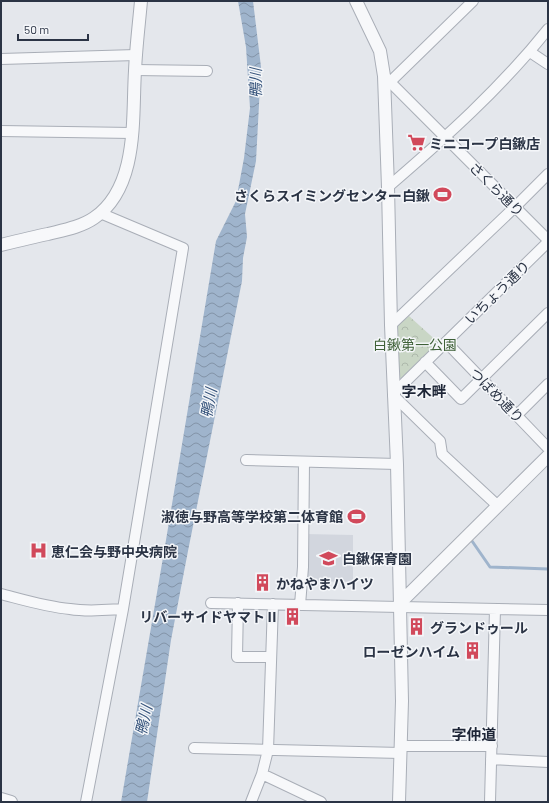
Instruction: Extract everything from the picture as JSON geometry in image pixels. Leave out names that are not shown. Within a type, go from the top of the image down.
[{"type":"street","points":[[1,245],[84,224],[100,213],[117,192],[125,177],[130,158],[136,55],[141,1]]},
{"type":"street","points":[[356,1],[380,51],[387,79],[391,325],[397,464],[402,701],[399,802]]},
{"type":"street","points":[[387,79],[473,1]]},
{"type":"street","points":[[388,187],[446,137],[472,112],[530,52],[548,28]]},
{"type":"street","points":[[530,52],[548,64]]},
{"type":"street","points":[[1,59],[136,55]]},
{"type":"street","points":[[135,70],[207,71]]},
{"type":"street","name":"さくら通り","points":[[387,79],[548,241]]},
{"type":"street","points":[[1,131],[132,133]]},
{"type":"street","points":[[391,325],[548,174]]},
{"type":"street","points":[[86,802],[123,609],[183,248],[100,213]]},
{"type":"street","name":"いちょう通り","points":[[394,394],[548,241]]},
{"type":"street","points":[[425,362],[461,399],[548,313]]},
{"type":"street","name":"つばめ通り","points":[[446,342],[548,448]]},
{"type":"street","points":[[517,416],[548,384]]},
{"type":"street","points":[[394,394],[440,441],[442,454],[498,506]]},
{"type":"street","points":[[400,605],[548,456]]},
{"type":"street","points":[[246,460],[397,464]]},
{"type":"street","points":[[300,605],[303,567],[304,462]]},
{"type":"street","points":[[1,594],[72,610],[123,609]]},
{"type":"street","points":[[211,603],[400,605],[548,610]]},
{"type":"street","points":[[238,603],[237,657],[271,657]]},
{"type":"street","points":[[251,802],[262,774],[268,750],[273,604]]},
{"type":"street","points":[[490,802],[495,609]]},
{"type":"street","points":[[194,748],[268,750],[401,750],[492,746]]},
{"type":"street","points":[[491,759],[548,762]]},
{"type":"street","points":[[262,774],[321,802]]},
{"type":"street","points":[[1,799],[11,802]]},
{"type":"shaded area","name":"白鍬保育園","points":[[305,534],[353,535],[353,582],[305,581]]},
{"type":"green space","name":"白鍬第一公園","points":[[409,316],[440,344],[404,379],[398,377],[397,326]]},
{"type":"water","name":"鴨川","points":[[238,1],[253,1],[261,67],[256,161],[245,214],[247,237],[243,258],[242,281],[171,640],[147,802],[121,802],[216,241],[236,201],[244,158],[250,108],[246,47]]},
{"type":"waterway","points":[[472,541],[490,567],[548,569]]},
{"type":"place","name":"ミニコープ白鍬店","points":[[416,143]]},
{"type":"place","name":"さくらスイミングセンター白鍬","points":[[443,195]]},
{"type":"place","name":"淑徳与野高等学校第二体育館","points":[[356,516]]},
{"type":"place","name":"恵仁会与野中央病院","points":[[38,551]]},
{"type":"place","name":"白鍬保育園","points":[[329,558]]},
{"type":"place","name":"かねやまハイツ","points":[[263,583]]},
{"type":"place","name":"リバーサイドヤマトⅡ","points":[[292,616]]},
{"type":"place","name":"グランドゥール","points":[[417,627]]},
{"type":"place","name":"ローゼンハイム","points":[[473,651]]},
{"type":"district","name":"字木畔","points":[[424,391]]},
{"type":"district","name":"字仲道","points":[[474,734]]}]
